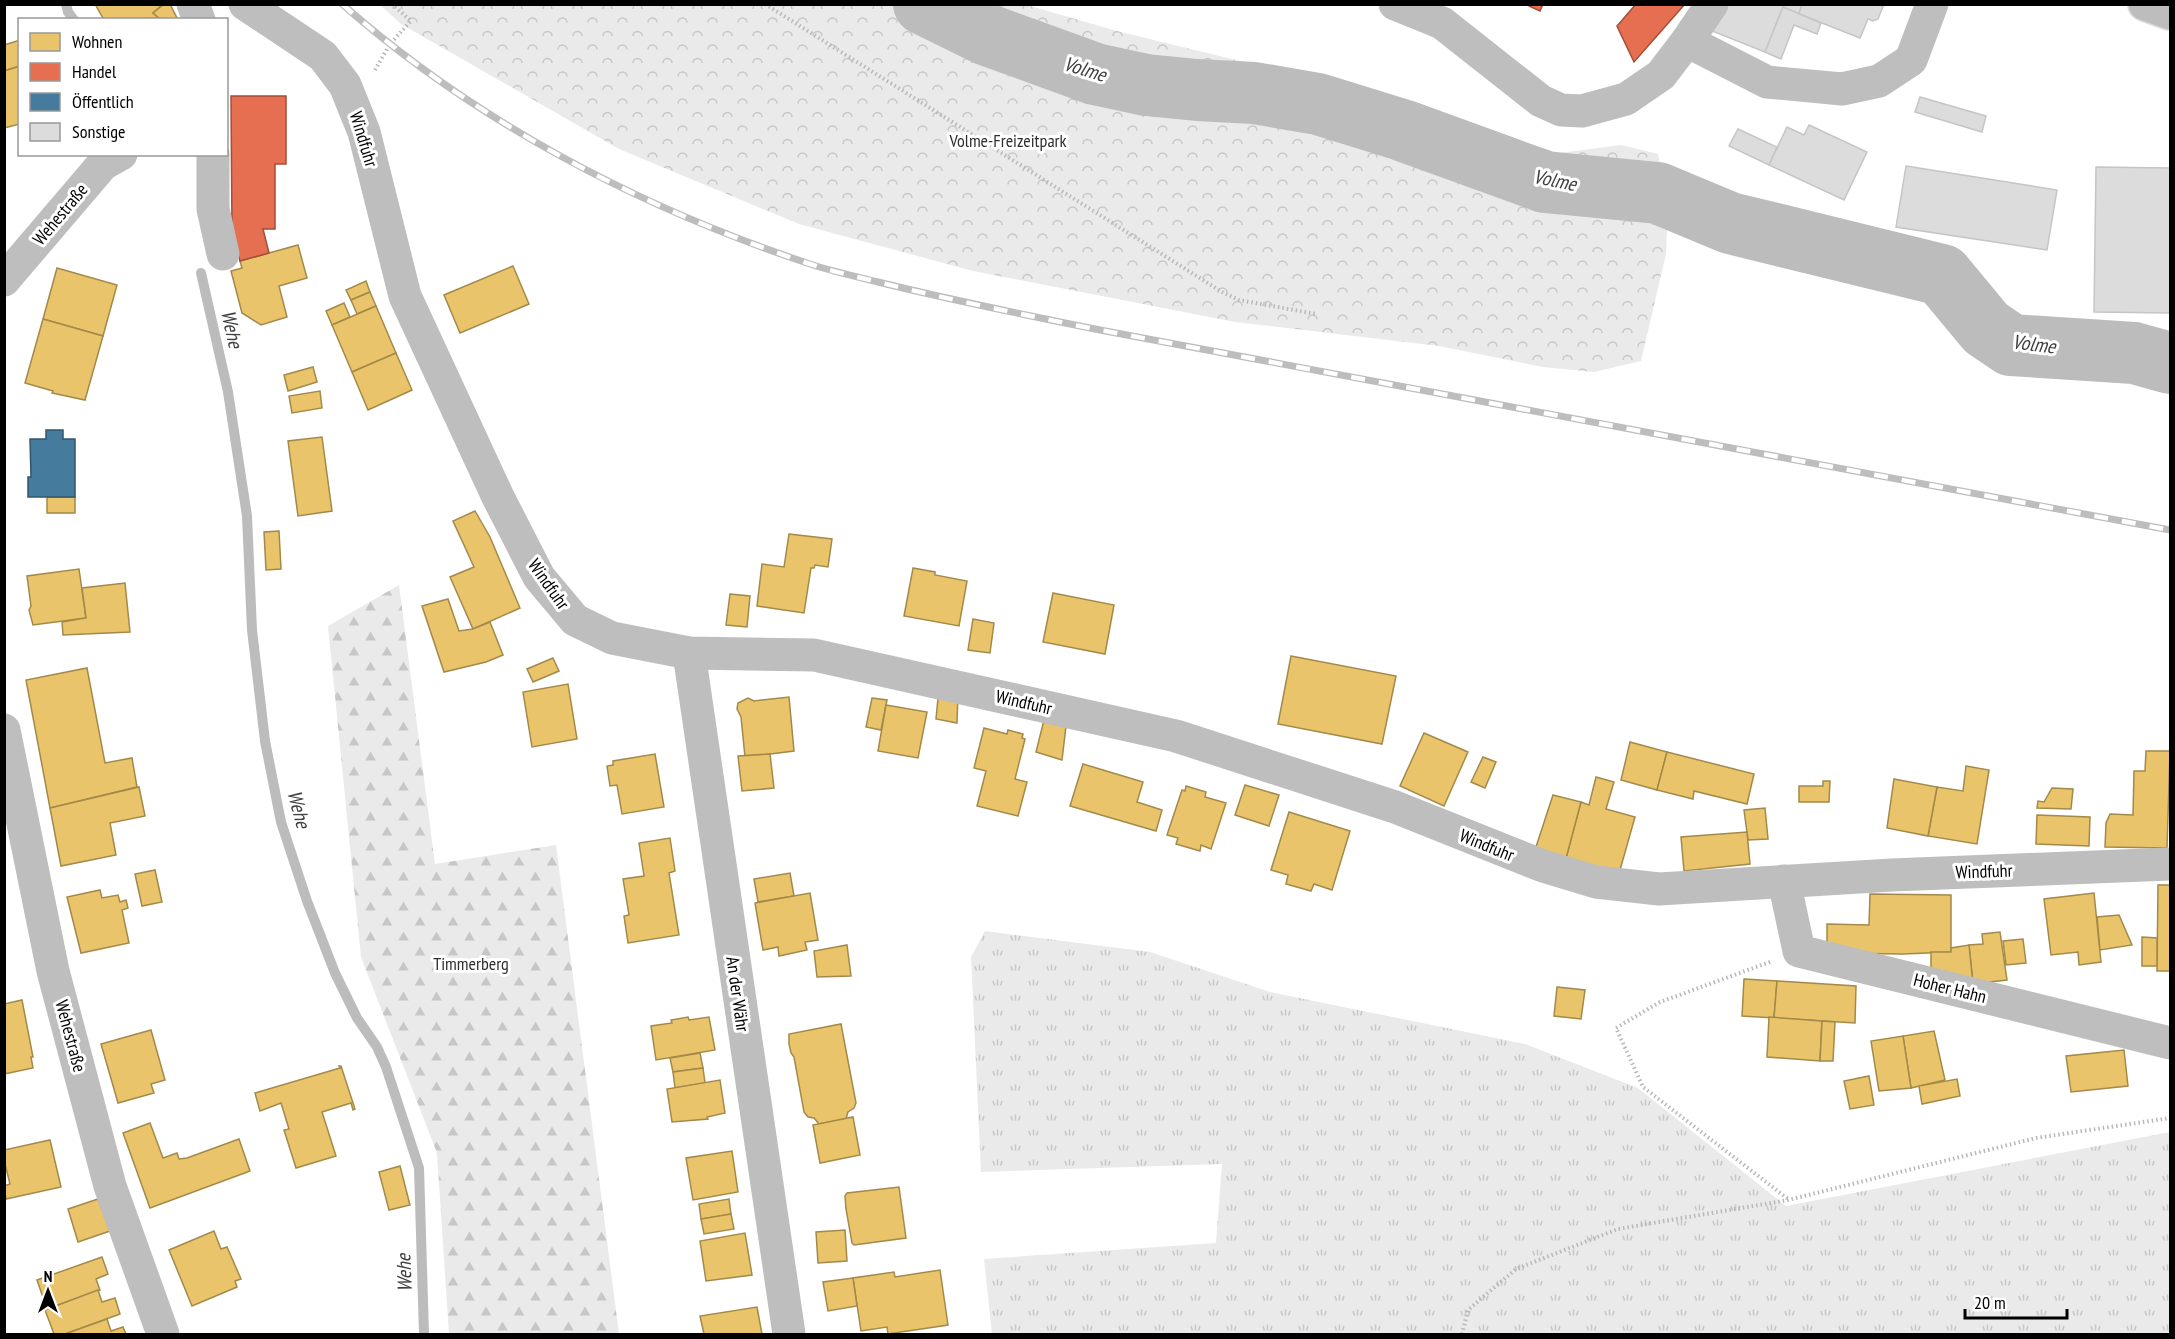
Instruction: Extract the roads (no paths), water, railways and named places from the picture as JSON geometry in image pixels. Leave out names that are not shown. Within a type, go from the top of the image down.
[{"type":"main road","points":[[2145,4],[2170,13]]},
{"type":"street","name":"Windfuhr","points":[[245,4],[323,56],[345,85],[364,132],[405,296],[498,497],[539,577],[575,620],[612,638],[689,654],[814,655],[1176,736],[1395,807],[1531,862],[1596,882],[1659,889],[1784,881],[2170,864]]},
{"type":"street","points":[[1395,4],[1442,23],[1541,101],[1561,110],[1582,111],[1626,99],[1661,75],[1712,4]]},
{"type":"street","points":[[1687,41],[1767,82],[1842,89],[1879,81],[1911,60],[1932,4]]},
{"type":"street","name":"Wehestraße","points":[[4,280],[103,164],[117,156]]},
{"type":"street","points":[[213,156],[213,209],[223,254]]},
{"type":"street","name":"An der Währ","points":[[689,654],[789,1335]]},
{"type":"street","name":"Wehestraße","points":[[4,730],[53,971],[110,1186],[163,1335]]},
{"type":"street","name":"Hoher Hahn","points":[[1784,881],[1799,951],[2170,1043]]},
{"type":"waterway","name":"Wehe","points":[[66,4],[72,18]]},
{"type":"waterway","name":"Volme","points":[[924,4],[985,34],[1095,74],[1146,85],[1254,93],[1318,104],[1402,130],[1545,182],[1658,193],[1730,223],[1942,275],[1986,328],[2011,345],[2134,353],[2170,363]]},
{"type":"waterway","name":"Wehe","points":[[201,273],[228,392],[247,516],[252,630],[265,741],[281,822],[307,901],[335,973],[357,1018],[377,1047],[386,1067],[419,1168],[424,1334]]},
{"type":"railway","points":[[342,4],[394,47],[448,86],[504,123],[562,157],[682,216],[744,241],[824,268],[933,295],[1100,330],[2170,530]]},
{"type":"park label","name":"Volme-Freizeitpark","points":[[1008,140]]},
{"type":"park label","name":"Timmerberg","points":[[471,963]]}]
